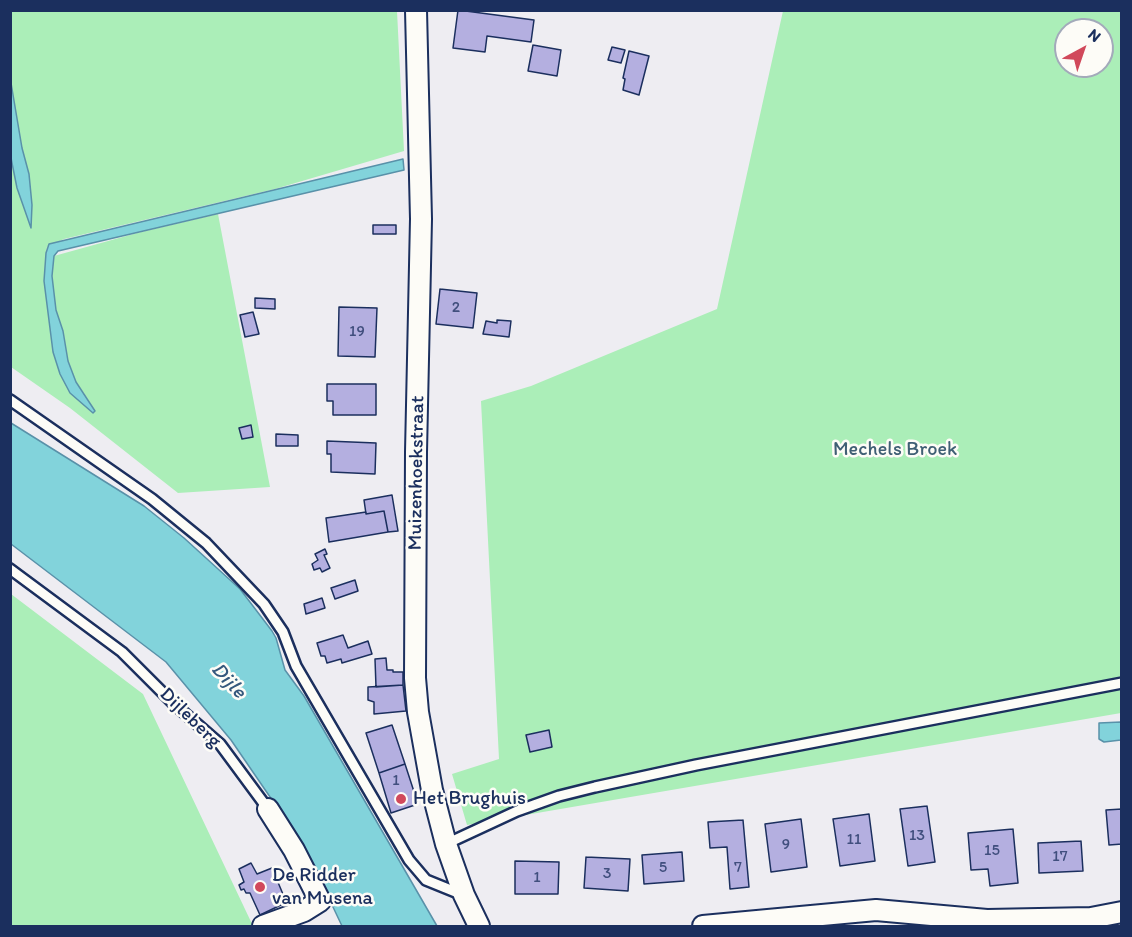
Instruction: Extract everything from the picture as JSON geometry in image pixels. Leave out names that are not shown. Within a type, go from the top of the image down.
[{"type":"street","name":"Muizenhoekstraat","points":[[416,10],[422,219],[416,452],[415,678],[418,712],[430,778],[446,844],[464,895],[479,927]]},
{"type":"street","name":"Dijleberg","points":[[263,927],[314,906],[320,901],[294,850],[268,808]]},
{"type":"street","points":[[703,927],[876,910],[987,920],[1090,918],[1122,912]]},
{"type":"lane","points":[[10,400],[161,507],[206,543],[264,604],[283,632],[296,666],[408,860],[426,880],[464,895]]},
{"type":"lane","name":"Dijleberg","points":[[10,569],[122,652],[174,704],[220,744],[268,808]]},
{"type":"lane","points":[[446,844],[517,811],[559,796],[595,787],[696,765],[1122,683]]},
{"type":"green space","points":[[11,11],[397,11],[404,151],[275,189],[64,239],[47,247],[44,281],[53,352],[92,405],[76,382],[68,361],[63,331],[56,310],[52,276],[54,256],[218,214],[270,487],[178,493],[70,408],[11,367]]},
{"type":"green space","name":"Mechels Broek","points":[[783,11],[1121,11],[1121,713],[467,825],[452,774],[499,759],[481,401],[531,386],[717,309]]},
{"type":"green space","points":[[11,594],[143,694],[253,926],[11,926]]},
{"type":"water","points":[[10,77],[22,148],[29,174],[32,205],[31,228],[17,188],[11,158]]},
{"type":"water","points":[[403,159],[404,170],[58,251],[54,256],[52,276],[56,310],[63,331],[68,361],[76,382],[95,411],[93,413],[70,393],[60,374],[53,352],[44,281],[49,244]]},
{"type":"water","name":"Dijle","points":[[11,423],[144,506],[184,538],[240,589],[272,631],[285,670],[304,696],[437,926],[342,926],[305,848],[231,740],[166,662],[11,544]]},
{"type":"water","points":[[1121,722],[1121,740],[1104,742],[1099,739],[1099,723]]},
{"type":"building","points":[[458,10],[534,20],[531,42],[487,36],[485,52],[453,48]]},
{"type":"building","points":[[533,45],[561,50],[557,76],[528,71]]},
{"type":"building","points":[[612,47],[625,50],[621,63],[608,60]]},
{"type":"building","points":[[629,51],[649,56],[639,95],[623,90],[625,79],[623,78]]},
{"type":"building","points":[[373,225],[396,225],[396,234],[373,234]]},
{"type":"building","points":[[440,289],[477,293],[473,328],[436,324]]},
{"type":"building","points":[[255,298],[275,299],[275,309],[255,308]]},
{"type":"building","points":[[339,307],[377,308],[375,357],[338,356]]},
{"type":"building","points":[[253,312],[259,334],[245,337],[240,315]]},
{"type":"building","points":[[497,320],[511,321],[509,337],[483,334],[486,321],[497,323]]},
{"type":"building","points":[[327,384],[376,384],[376,415],[333,415],[333,401],[327,401]]},
{"type":"building","points":[[251,425],[253,437],[242,439],[239,428]]},
{"type":"building","points":[[276,434],[298,435],[298,446],[276,446]]},
{"type":"building","points":[[327,441],[376,443],[375,474],[331,472],[331,454],[327,454]]},
{"type":"building","points":[[392,495],[398,531],[388,532],[384,511],[366,514],[364,500]]},
{"type":"building","points":[[384,511],[388,532],[329,542],[326,518]]},
{"type":"building","points":[[325,549],[327,554],[324,555],[330,568],[322,572],[320,568],[314,570],[312,564],[318,560],[315,554]]},
{"type":"building","points":[[355,580],[358,591],[335,599],[331,588]]},
{"type":"building","points":[[322,598],[325,608],[306,614],[304,604]]},
{"type":"building","points":[[343,635],[348,648],[368,641],[372,654],[342,663],[341,659],[327,663],[325,656],[321,656],[317,643]]},
{"type":"building","points":[[386,658],[387,670],[403,672],[403,685],[376,687],[375,659]]},
{"type":"building","points":[[403,685],[406,711],[374,714],[374,702],[368,700],[368,687]]},
{"type":"building","points":[[392,725],[405,764],[379,773],[366,733]]},
{"type":"building","points":[[549,730],[552,747],[530,752],[526,735]]},
{"type":"building","points":[[405,764],[418,804],[391,813],[379,773]]},
{"type":"building","points":[[927,806],[935,862],[908,866],[900,809]]},
{"type":"building","points":[[1122,809],[1122,844],[1109,845],[1106,810]]},
{"type":"building","points":[[869,814],[875,861],[840,866],[833,819]]},
{"type":"building","points":[[801,819],[807,867],[771,872],[765,824]]},
{"type":"building","points":[[743,820],[749,887],[730,889],[727,847],[710,848],[708,822]]},
{"type":"building","points":[[1013,829],[1018,883],[990,886],[988,869],[971,870],[968,833]]},
{"type":"building","points":[[1081,841],[1083,871],[1039,873],[1038,843]]},
{"type":"building","points":[[682,852],[684,881],[644,884],[642,855]]},
{"type":"building","points":[[586,857],[630,859],[628,891],[584,888]]},
{"type":"building","points":[[515,861],[559,862],[558,894],[515,894]]},
{"type":"building","name":"De Ridder van Musena","points":[[251,863],[257,874],[272,868],[285,899],[283,904],[260,915],[250,893],[246,893],[244,889],[241,890],[239,885],[244,882],[239,869]]},
{"type":"place","name":"Het Brughuis","points":[[401,799]]},
{"type":"place","name":"De Ridder van Musena","points":[[260,887]]}]
